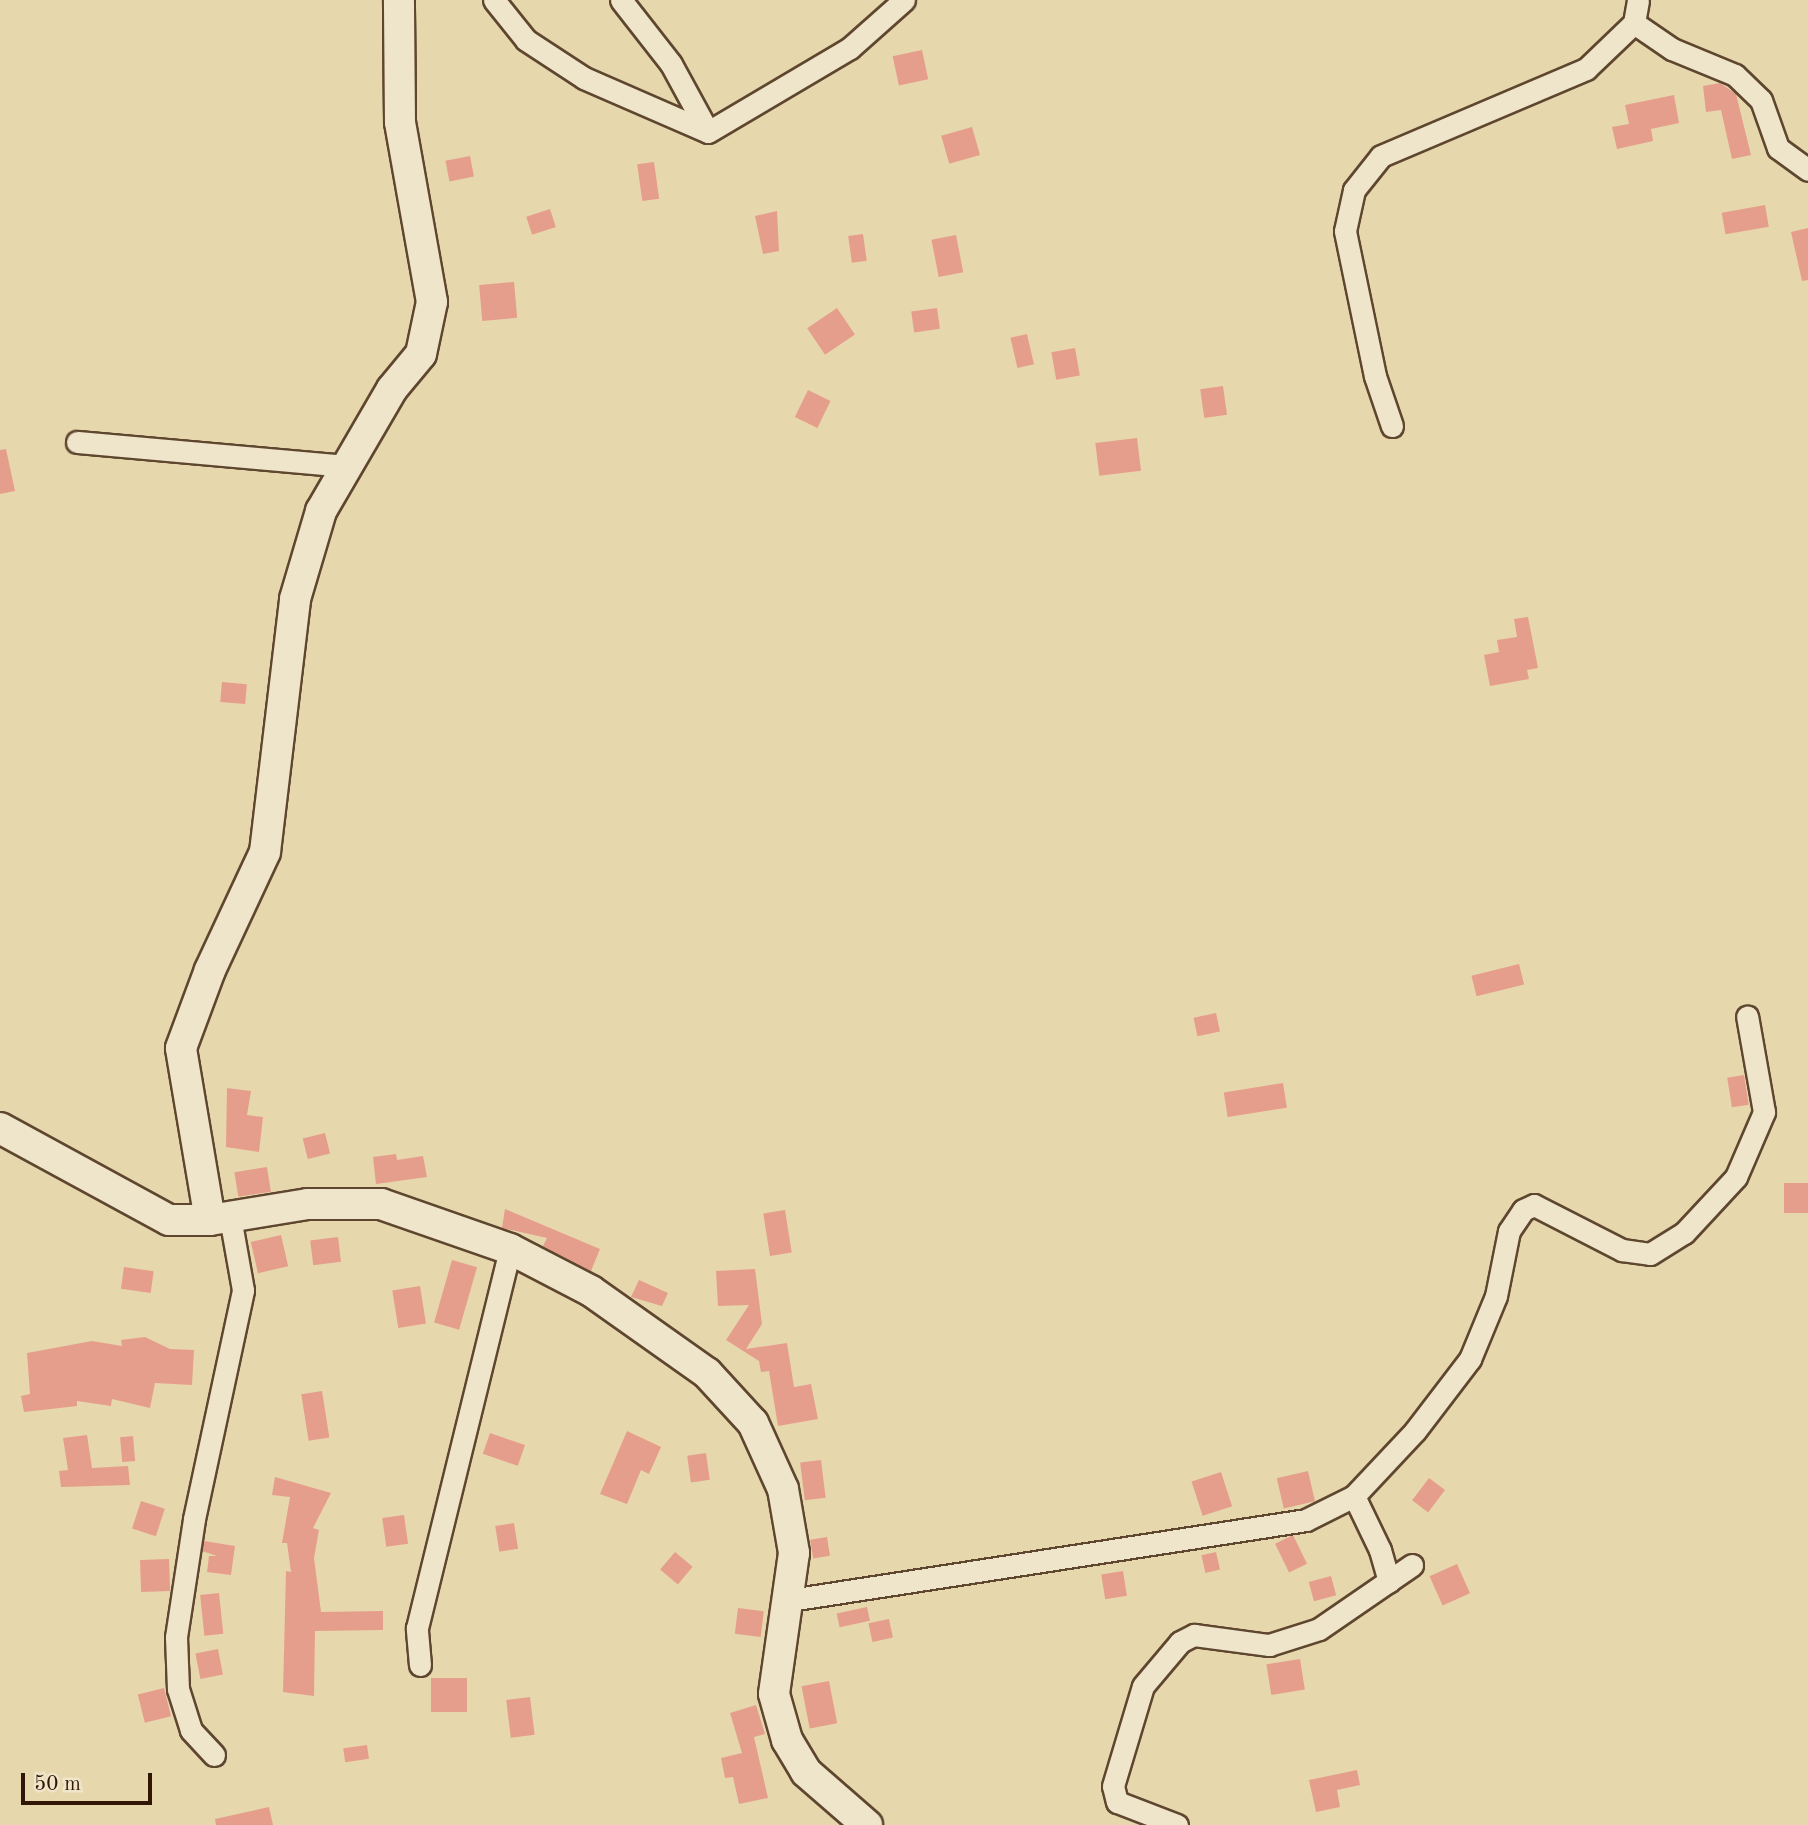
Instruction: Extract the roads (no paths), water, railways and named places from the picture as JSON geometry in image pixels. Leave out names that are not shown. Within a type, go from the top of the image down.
[{"type":"main road","points":[[220,1219],[181,1048],[210,970],[265,852],[295,599],[321,511],[392,390],[421,354],[432,302],[400,122],[398,0]]},
{"type":"main road","points":[[0,1128],[169,1220],[220,1219],[308,1204],[382,1204],[510,1249],[591,1291],[707,1373],[753,1423],[783,1489],[794,1553],[790,1600],[774,1694],[787,1740],[806,1772],[850,1819]]},
{"type":"street","points":[[494,0],[526,40],[584,78],[708,132]]},
{"type":"street","points":[[621,0],[671,64],[708,132]]},
{"type":"street","points":[[708,132],[850,48],[905,0]]},
{"type":"street","points":[[1392,426],[1375,376],[1345,231],[1354,190],[1381,156],[1586,69],[1634,23],[1638,0]]},
{"type":"street","points":[[1634,23],[1672,49],[1735,75],[1761,100],[1778,148],[1808,170]]},
{"type":"street","points":[[77,442],[347,466]]},
{"type":"street","points":[[790,1600],[1293,1522],[1354,1496],[1415,1431],[1470,1359],[1496,1296],[1509,1231],[1522,1210],[1534,1205],[1622,1250],[1650,1254],[1684,1233],[1735,1178],[1764,1112],[1747,1016]]},
{"type":"street","points":[[214,1755],[191,1730],[178,1689],[176,1636],[194,1519],[243,1290],[220,1219]]},
{"type":"street","points":[[420,1665],[416,1628],[510,1249]]},
{"type":"street","points":[[1354,1496],[1380,1550],[1389,1583]]},
{"type":"street","points":[[1177,1825],[1117,1802],[1112,1786],[1143,1686],[1180,1643],[1194,1635],[1269,1645],[1319,1629],[1389,1583],[1412,1564]]}]
